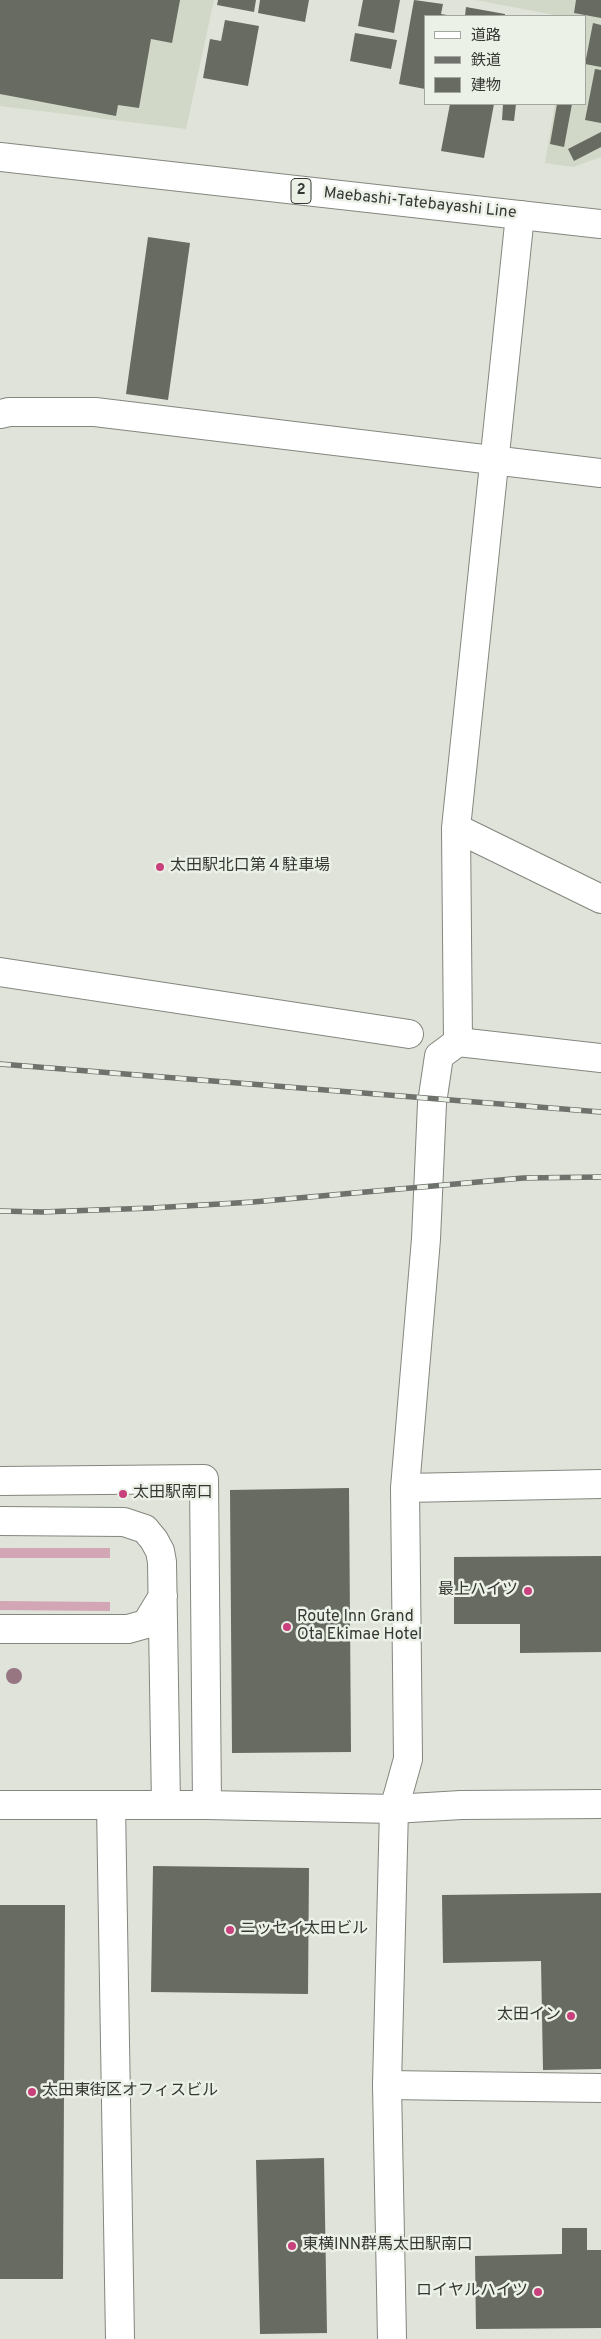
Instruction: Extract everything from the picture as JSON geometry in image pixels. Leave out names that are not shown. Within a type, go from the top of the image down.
[{"type":"street","name":"Maebashi-Tatebayashi Line","points":[[0,157],[601,224]]},
{"type":"street","points":[[458,1042],[456,828],[520,215]]},
{"type":"street","points":[[0,414],[9,412],[95,412],[601,473]]},
{"type":"street","points":[[456,828],[601,899]]},
{"type":"street","points":[[0,972],[409,1034]]},
{"type":"street","points":[[392,2339],[387,2085],[394,1809],[408,1759],[405,1488],[426,1239],[432,1103],[439,1056],[458,1042],[601,1058]]},
{"type":"street","points":[[0,1480],[204,1479],[207,1805]]},
{"type":"street","points":[[405,1488],[601,1484]]},
{"type":"street","points":[[0,1521],[124,1522],[144,1529],[160,1551],[163,1596],[166,1805]]},
{"type":"street","points":[[0,1629],[128,1629],[146,1624],[163,1596]]},
{"type":"street","points":[[0,1805],[207,1805],[394,1809],[461,1804],[601,1804]]},
{"type":"street","points":[[111,1805],[120,2339]]},
{"type":"street","points":[[387,2085],[601,2088]]},
{"type":"shaded area","points":[[0,0],[214,0],[186,129],[0,106]]},
{"type":"shaded area","points":[[476,0],[601,0],[601,157],[573,167],[545,163],[555,105],[586,105],[586,15],[555,15]]},
{"type":"shaded area","points":[[0,1548],[110,1548],[110,1558],[0,1558]]},
{"type":"shaded area","points":[[0,1601],[110,1602],[110,1611],[0,1610]]},
{"type":"building","points":[[0,0],[180,0],[172,43],[151,39],[139,108],[118,105],[116,116],[0,94]]},
{"type":"building","points":[[218,0],[256,0],[254,12],[217,5]]},
{"type":"building","points":[[260,0],[309,0],[305,22],[258,13]]},
{"type":"building","points":[[363,0],[400,0],[394,33],[358,26]]},
{"type":"building","points":[[414,0],[443,4],[441,14],[447,15],[424,15],[424,89],[399,84]]},
{"type":"building","points":[[576,0],[601,0],[601,18],[574,13]]},
{"type":"building","points":[[466,7],[505,14],[505,15],[465,15]]},
{"type":"building","points":[[225,20],[259,26],[248,86],[203,78],[210,39],[221,41]]},
{"type":"building","points":[[593,23],[601,25],[601,67],[586,64]]},
{"type":"building","points":[[355,33],[397,40],[391,69],[350,61]]},
{"type":"building","points":[[595,69],[601,70],[601,123],[585,120]]},
{"type":"building","points":[[450,105],[494,105],[484,158],[441,151]]},
{"type":"building","points":[[503,105],[516,105],[514,121],[502,120]]},
{"type":"building","points":[[557,105],[572,105],[564,147],[550,144]]},
{"type":"building","points":[[601,132],[601,147],[574,161],[568,149]]},
{"type":"building","points":[[148,237],[190,243],[168,400],[126,394]]},
{"type":"building","points":[[349,1488],[351,1752],[232,1753],[230,1490]]},
{"type":"building","name":"最上ハイツ","points":[[601,1556],[601,1652],[520,1653],[520,1624],[454,1624],[454,1557]]},
{"type":"building","name":"ニッセイ太田ビル","points":[[153,1866],[309,1868],[308,1994],[151,1992]]},
{"type":"building","name":"太田イン","points":[[601,1893],[601,2069],[543,2070],[541,1961],[443,1963],[442,1895]]},
{"type":"building","name":"太田東街区オフィスビル","points":[[0,1905],[65,1905],[63,2279],[0,2279]]},
{"type":"building","name":"東横INN群馬太田駅南口","points":[[324,2158],[327,2333],[260,2334],[256,2160]]},
{"type":"building","name":"ロイヤルハイツ","points":[[562,2228],[587,2228],[587,2250],[601,2250],[601,2328],[476,2329],[475,2256],[562,2254]]},
{"type":"railway","points":[[0,1064],[601,1112]]},
{"type":"railway","points":[[0,1211],[42,1212],[152,1208],[253,1202],[523,1178],[601,1177]]},
{"type":"place","name":"太田駅北口第４駐車場","points":[[160,867]]},
{"type":"place","name":"太田駅南口","points":[[123,1494]]},
{"type":"place","name":"最上ハイツ","points":[[528,1591]]},
{"type":"place","name":"Route Inn Grand Ota Ekimae Hotel","points":[[287,1627]]},
{"type":"place","name":"ニッセイ太田ビル","points":[[230,1930]]},
{"type":"place","name":"太田イン","points":[[571,2016]]},
{"type":"place","name":"太田東街区オフィスビル","points":[[32,2092]]},
{"type":"place","name":"東横INN群馬太田駅南口","points":[[292,2246]]},
{"type":"place","name":"ロイヤルハイツ","points":[[538,2292]]}]
